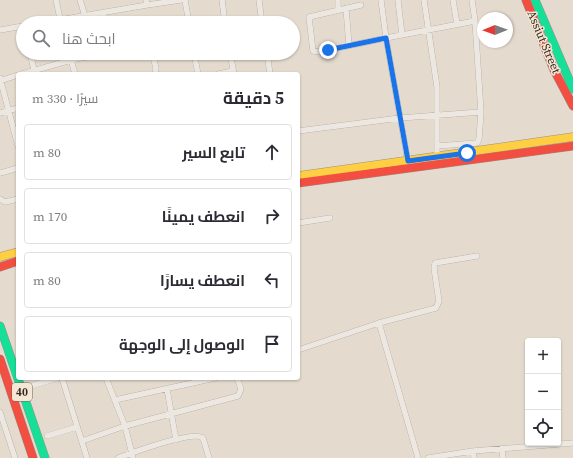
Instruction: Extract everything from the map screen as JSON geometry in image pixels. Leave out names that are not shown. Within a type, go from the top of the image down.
[{"type":"main road","name":"Assiut Street","points":[[526,0],[554,70],[573,106]]},
{"type":"main road","name":"Assiut Street","points":[[535,0],[573,89]]},
{"type":"main road","points":[[300,183],[408,164],[437,157],[573,137]]},
{"type":"main road","points":[[300,176],[573,146]]},
{"type":"main road","points":[[0,257],[16,253]]},
{"type":"main road","points":[[0,267],[16,262]]},
{"type":"main road","name":"40","points":[[0,326],[16,374]]},
{"type":"main road","name":"40","points":[[0,359],[33,458]]},
{"type":"main road","name":"40","points":[[18,380],[45,458]]},
{"type":"street","points":[[56,0],[60,16]]},
{"type":"street","points":[[80,0],[85,16],[104,13],[146,2],[181,0]]},
{"type":"street","points":[[185,0],[188,16]]},
{"type":"street","points":[[222,0],[224,16]]},
{"type":"street","points":[[259,0],[261,16]]},
{"type":"street","points":[[338,0],[338,10]]},
{"type":"street","points":[[381,0],[386,38],[408,164]]},
{"type":"street","points":[[398,0],[402,35]]},
{"type":"street","points":[[424,0],[438,87],[437,157]]},
{"type":"street","points":[[453,0],[457,24]]},
{"type":"street","points":[[437,146],[477,143],[479,139],[480,112],[475,21],[472,0]]},
{"type":"street","points":[[361,5],[309,17],[312,50],[315,52],[475,21]]},
{"type":"street","points":[[346,8],[349,45]]},
{"type":"street","points":[[0,30],[16,27]]},
{"type":"street","points":[[32,60],[35,72],[71,60],[74,72]]},
{"type":"street","points":[[154,60],[157,70],[156,72]]},
{"type":"street","points":[[195,60],[198,72]]},
{"type":"street","points":[[231,60],[234,72]]},
{"type":"street","points":[[268,60],[270,72]]},
{"type":"street","points":[[16,76],[0,80],[16,138]]},
{"type":"street","points":[[0,113],[16,109]]},
{"type":"street","points":[[300,131],[400,118],[480,112]]},
{"type":"street","points":[[0,173],[16,169]]},
{"type":"street","points":[[0,199],[5,202],[16,199]]},
{"type":"street","points":[[300,223],[330,218]]},
{"type":"street","points":[[300,349],[379,323],[436,308],[439,301],[434,268],[435,264],[478,256]]},
{"type":"street","points":[[379,323],[418,458]]},
{"type":"street","points":[[21,389],[50,380]]},
{"type":"street","points":[[63,380],[86,458]]},
{"type":"street","points":[[107,380],[125,426],[132,456]]},
{"type":"street","points":[[115,400],[206,380]]},
{"type":"street","points":[[82,441],[125,426],[238,396],[241,389],[238,380]]},
{"type":"street","points":[[167,389],[176,440]]},
{"type":"street","points":[[0,412],[15,458]]},
{"type":"street","points":[[48,436],[77,427]]},
{"type":"street","points":[[118,458],[132,456],[176,440],[201,436],[208,458]]},
{"type":"street","points":[[428,458],[502,448],[573,443]]},
{"type":"street","points":[[502,448],[503,458]]},
{"type":"street","points":[[473,451],[474,458]]},
{"type":"traffic: fast","points":[[535,0],[573,89]]},
{"type":"traffic: fast","points":[[0,326],[16,373]]},
{"type":"traffic: fast","points":[[18,380],[45,458]]},
{"type":"traffic: slow","points":[[300,176],[573,137]]},
{"type":"traffic: slow","points":[[0,257],[16,253]]},
{"type":"traffic: jam","points":[[526,0],[554,70],[573,106]]},
{"type":"traffic: jam","points":[[300,183],[573,146]]},
{"type":"traffic: jam","points":[[0,267],[16,262]]},
{"type":"traffic: jam","points":[[0,359],[33,458]]},
{"type":"route","points":[[328,50],[386,38],[408,161],[467,153]]}]
